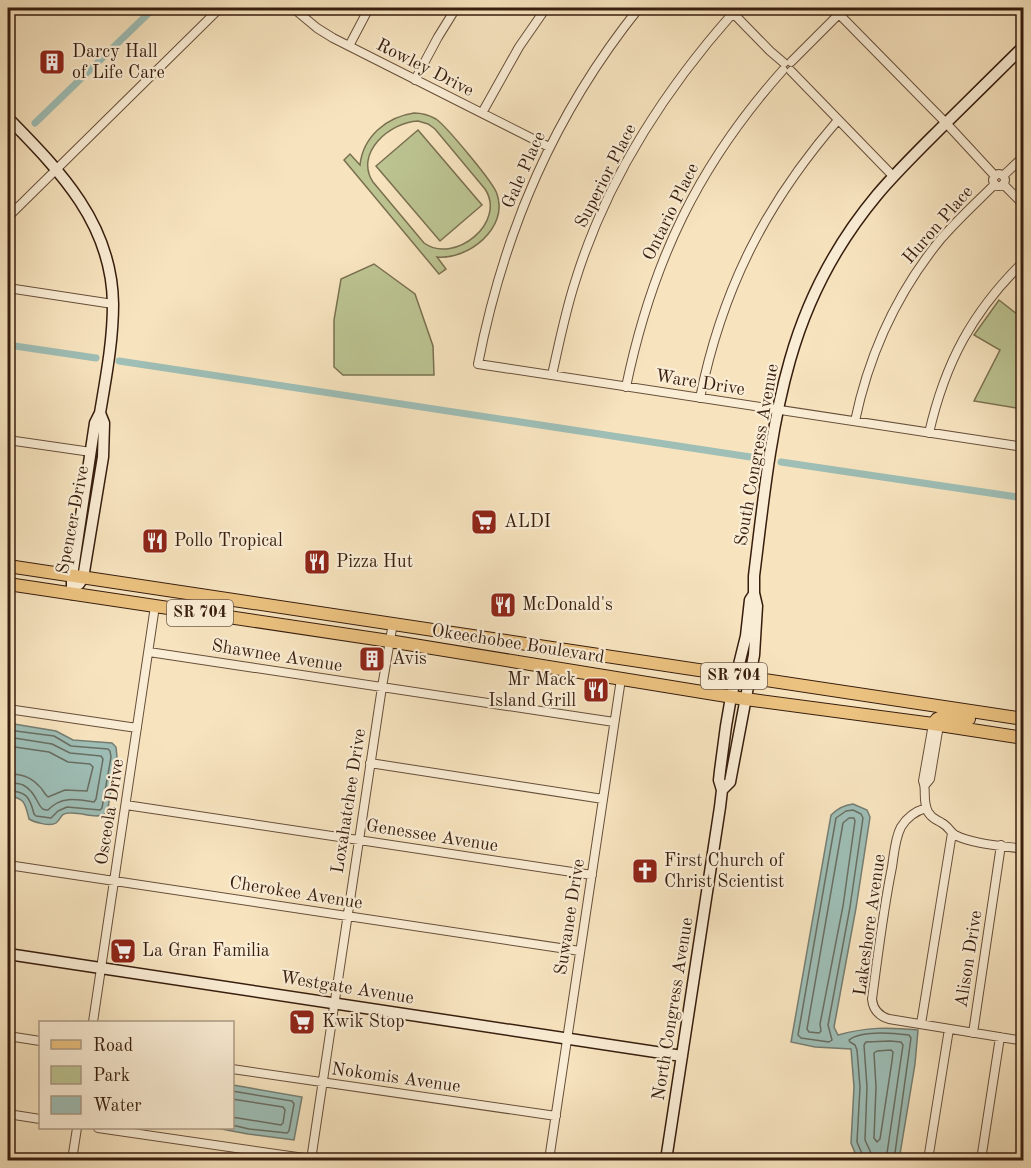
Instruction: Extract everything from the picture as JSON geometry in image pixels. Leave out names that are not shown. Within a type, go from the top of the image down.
[{"type":"main road","name":"Okeechobee Boulevard","points":[[8,566],[1023,719]]},
{"type":"main road","name":"Okeechobee Boulevard","points":[[8,584],[389,641],[745,699],[1023,738]]},
{"type":"main road","points":[[882,717],[893,711],[924,713],[930,710],[932,705]]},
{"type":"main road","points":[[936,724],[937,718],[941,717],[991,721],[998,715]]},
{"type":"street","points":[[8,217],[220,8]]},
{"type":"street","name":"Rowley Drive","points":[[293,8],[317,28],[349,46],[549,147]]},
{"type":"street","points":[[349,46],[369,8]]},
{"type":"street","points":[[416,80],[456,8]]},
{"type":"street","points":[[482,113],[519,47],[546,8]]},
{"type":"street","name":"Gale Place","points":[[478,364],[492,298],[505,255],[521,210],[549,147],[593,71],[639,8]]},
{"type":"street","points":[[731,10],[893,176]]},
{"type":"street","name":"Superior Place","points":[[552,375],[575,281],[611,191],[637,141],[672,88],[731,10]]},
{"type":"street","points":[[836,11],[1023,205]]},
{"type":"street","name":"Ontario Place","points":[[626,387],[648,300],[669,243],[682,216],[712,163],[753,105],[836,11]]},
{"type":"street","name":"South Congress Avenue","points":[[750,678],[757,606],[754,593],[755,566],[778,410],[793,350],[816,290],[845,239],[876,196],[893,176],[1023,46]]},
{"type":"street","name":"Spencer Drive","points":[[8,118],[79,198],[95,226],[110,276],[113,304],[110,350],[100,413],[95,423],[85,490],[77,577]]},
{"type":"street","points":[[700,398],[718,328],[747,255],[785,187],[838,120]]},
{"type":"street","name":"Huron Place","points":[[855,421],[870,364],[900,298],[942,239],[1023,156]]},
{"type":"street","points":[[929,433],[942,386],[959,346],[982,309],[1023,261]]},
{"type":"street","points":[[8,288],[113,304]]},
{"type":"street","name":"Ware Drive","points":[[478,364],[1023,447]]},
{"type":"street","name":"Spencer Drive","points":[[72,594],[95,506],[103,456],[104,423],[100,413]]},
{"type":"street","points":[[8,440],[91,452]]},
{"type":"street","points":[[85,490],[88,500],[95,506]]},
{"type":"street","name":"South Congress Avenue","points":[[736,676],[746,636],[750,600],[754,593]]},
{"type":"street","name":"Osceola Drive","points":[[93,1021],[155,606]]},
{"type":"street","name":"Loxahatchee Drive","points":[[313,1160],[322,1083],[393,624]]},
{"type":"street","name":"Shawnee Avenue","points":[[149,652],[614,722]]},
{"type":"street","name":"North Congress Avenue","points":[[666,1161],[722,790],[719,780],[720,771],[736,676]]},
{"type":"street","name":"North Congress Avenue","points":[[722,790],[730,782],[750,678]]},
{"type":"street","name":"Suwanee Drive","points":[[549,1161],[621,679]]},
{"type":"street","points":[[8,709],[137,728]]},
{"type":"street","points":[[936,724],[922,781],[925,785],[926,808],[932,818],[944,824],[952,833],[969,840],[1023,849]]},
{"type":"street","points":[[370,763],[603,799]]},
{"type":"street","name":"Genessee Avenue","points":[[126,805],[592,875]]},
{"type":"street","name":"Lakeshore Avenue","points":[[926,808],[908,818],[898,833],[872,1004],[884,1018],[973,1033]]},
{"type":"street","points":[[921,1024],[952,833]]},
{"type":"street","name":"Alison Drive","points":[[1001,845],[973,1033],[1023,1038]]},
{"type":"street","name":"Cherokee Avenue","points":[[8,865],[580,951]]},
{"type":"street","name":"Westgate Avenue","points":[[8,954],[682,1056]]},
{"type":"street","points":[[928,1161],[949,1029]]},
{"type":"street","points":[[8,1036],[39,1041]]},
{"type":"street","points":[[981,1161],[1000,1037]]},
{"type":"street","name":"Nokomis Avenue","points":[[234,1070],[556,1116]]},
{"type":"street","points":[[8,1114],[39,1119]]},
{"type":"street","points":[[72,1161],[77,1129]]},
{"type":"street","points":[[105,1129],[313,1160]]},
{"type":"green space","points":[[420,113],[436,119],[469,155],[497,194],[499,207],[497,219],[491,230],[473,247],[461,253],[449,257],[437,257],[446,269],[439,274],[344,160],[350,154],[360,165],[371,137],[385,124],[404,115]],"holes":[[[418,121],[435,129],[485,189],[490,202],[489,214],[484,226],[474,237],[450,248],[436,248],[424,243],[373,182],[368,171],[368,160],[372,150],[386,133],[407,123]]]},
{"type":"green space","points":[[418,130],[482,205],[440,241],[376,166]]},
{"type":"green space","points":[[374,264],[415,294],[433,346],[434,375],[343,375],[334,367],[334,320],[341,279]]},
{"type":"green space","points":[[999,300],[1023,317],[1023,409],[974,401],[1000,350],[974,335]]},
{"type":"water","points":[[8,723],[56,731],[73,740],[112,743],[116,747],[117,757],[107,813],[94,816],[67,813],[56,823],[50,824],[38,823],[29,819],[23,802],[18,798],[8,796]]},
{"type":"water","points":[[853,804],[867,810],[870,817],[834,1027],[838,1035],[878,1028],[918,1030],[915,1064],[899,1160],[858,1160],[851,1143],[854,1087],[851,1049],[815,1047],[791,1042],[831,815],[841,807]]},
{"type":"water","points":[[234,1085],[302,1097],[294,1140],[221,1129],[234,1129]]},
{"type":"waterway","points":[[35,123],[154,8]]},
{"type":"waterway","points":[[8,345],[96,358]]},
{"type":"waterway","points":[[119,361],[757,458]]},
{"type":"waterway","points":[[781,462],[1024,498]]},
{"type":"place","name":"Darcy Hall of Life Care","points":[[52,62]]},
{"type":"place","name":"ALDI","points":[[484,522]]},
{"type":"place","name":"Pollo Tropical","points":[[155,541]]},
{"type":"place","name":"Pizza Hut","points":[[317,562]]},
{"type":"place","name":"McDonald's","points":[[503,605]]},
{"type":"place","name":"Avis","points":[[372,659]]},
{"type":"place","name":"Mr Mack Island Grill","points":[[596,690]]},
{"type":"place","name":"First Church of Christ Scientist","points":[[645,871]]},
{"type":"place","name":"La Gran Familia","points":[[123,951]]},
{"type":"place","name":"Kwik Stop","points":[[302,1022]]}]
